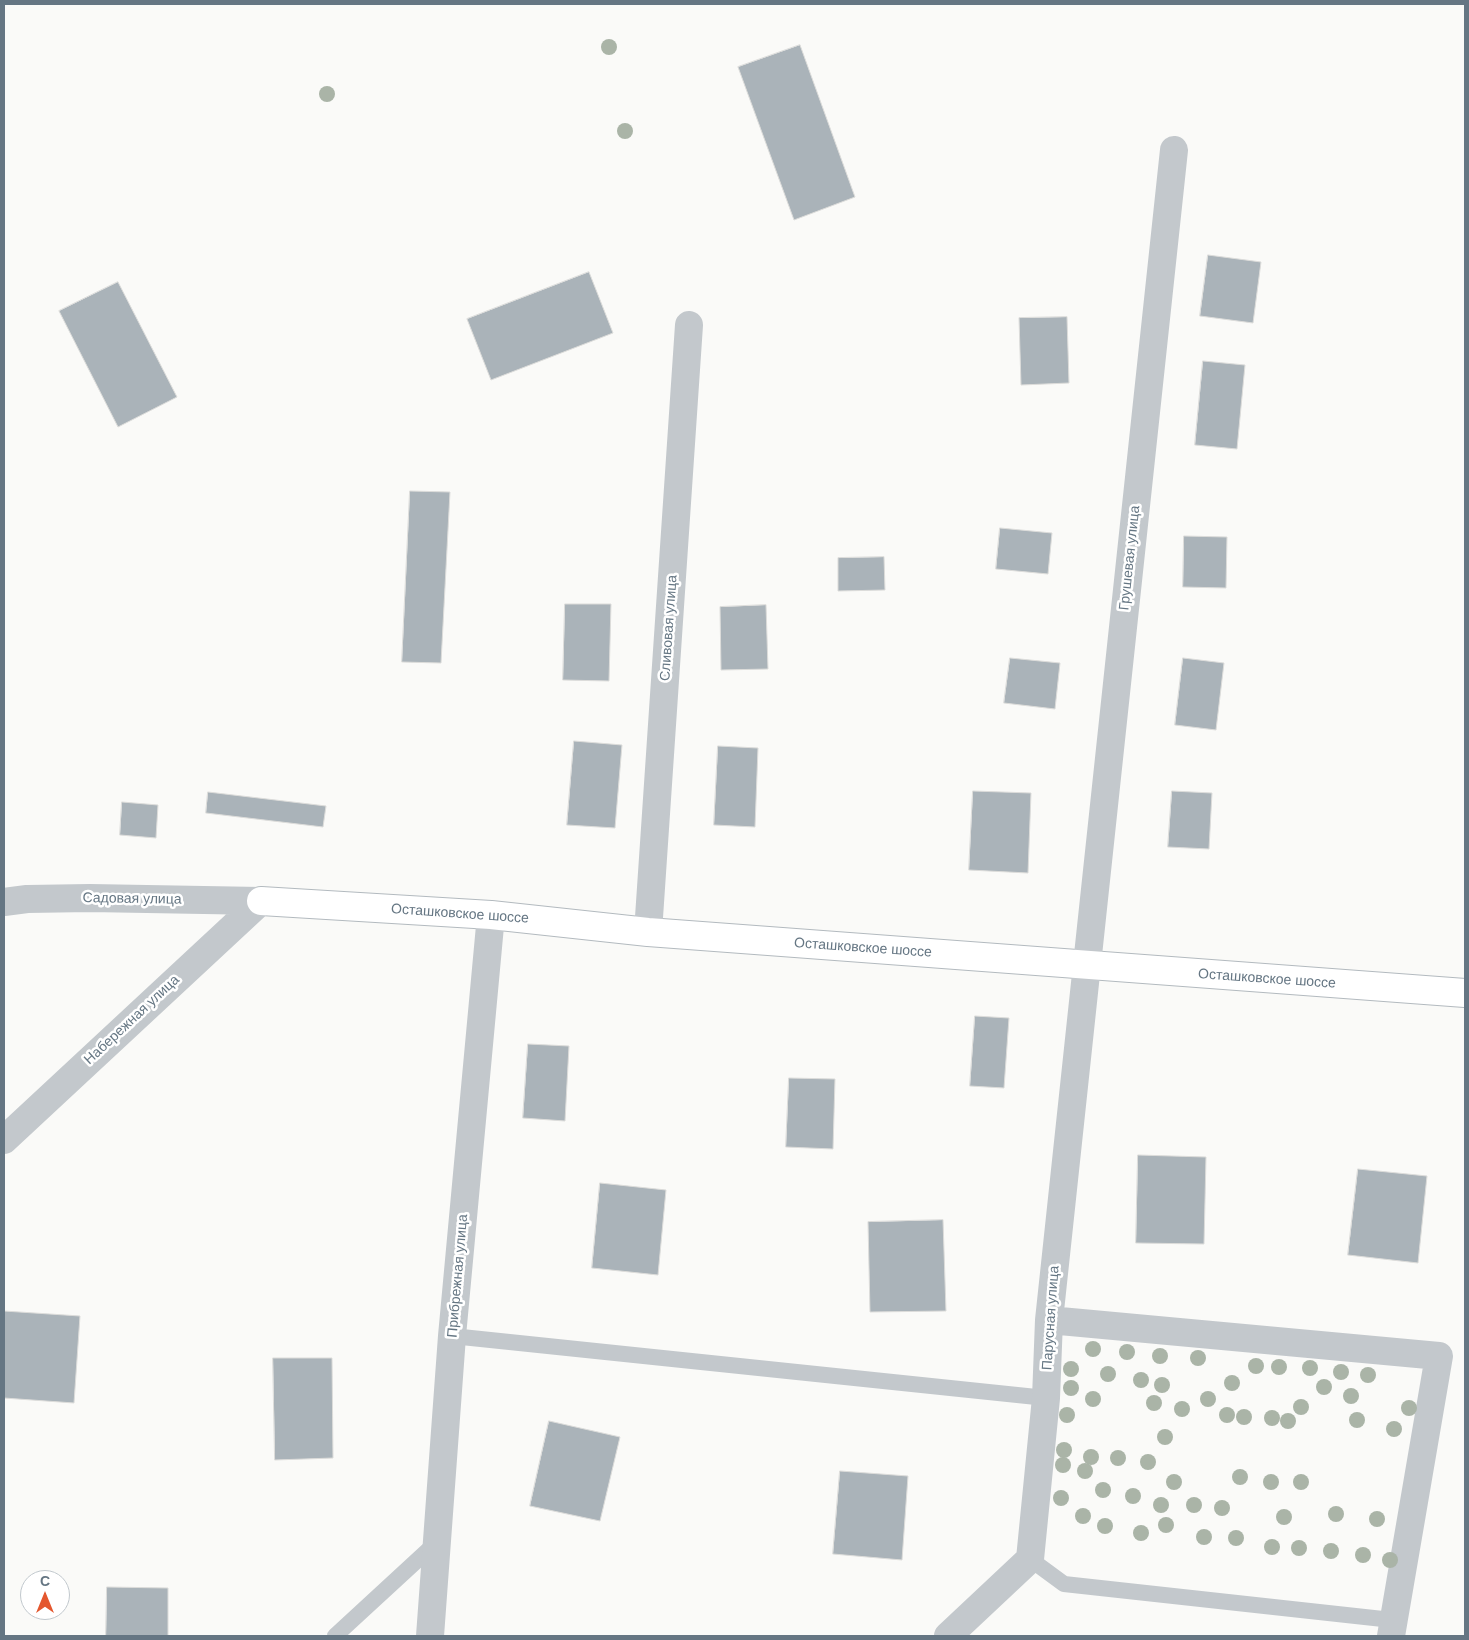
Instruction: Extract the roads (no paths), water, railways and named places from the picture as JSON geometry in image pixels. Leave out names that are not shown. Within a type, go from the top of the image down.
[{"type":"street","name":"Грушевая улица","points":[[1086,966],[1174,150]]},
{"type":"street","name":"Сливовая улица","points":[[648,932],[689,325]]},
{"type":"street","name":"Садовая улица","points":[[4,902],[27,899],[90,898],[261,901]]},
{"type":"street","name":"Осташковское шоссе","points":[[261,901],[492,915],[648,932],[1465,993]]},
{"type":"street","name":"Набережная улица","points":[[4,1140],[261,901]]},
{"type":"street","name":"Прибрежная улица","points":[[430,1636],[452,1336],[492,915]]},
{"type":"street","name":"Парусная улица","points":[[1030,1558],[1046,1398],[1049,1320],[1086,966]]},
{"type":"street","points":[[1049,1320],[1439,1356],[1391,1628]]},
{"type":"street","points":[[948,1636],[1030,1558]]},
{"type":"lane","points":[[452,1336],[1046,1398]]},
{"type":"lane","points":[[335,1636],[437,1542]]},
{"type":"lane","points":[[1030,1558],[1064,1584],[1391,1628]]}]
